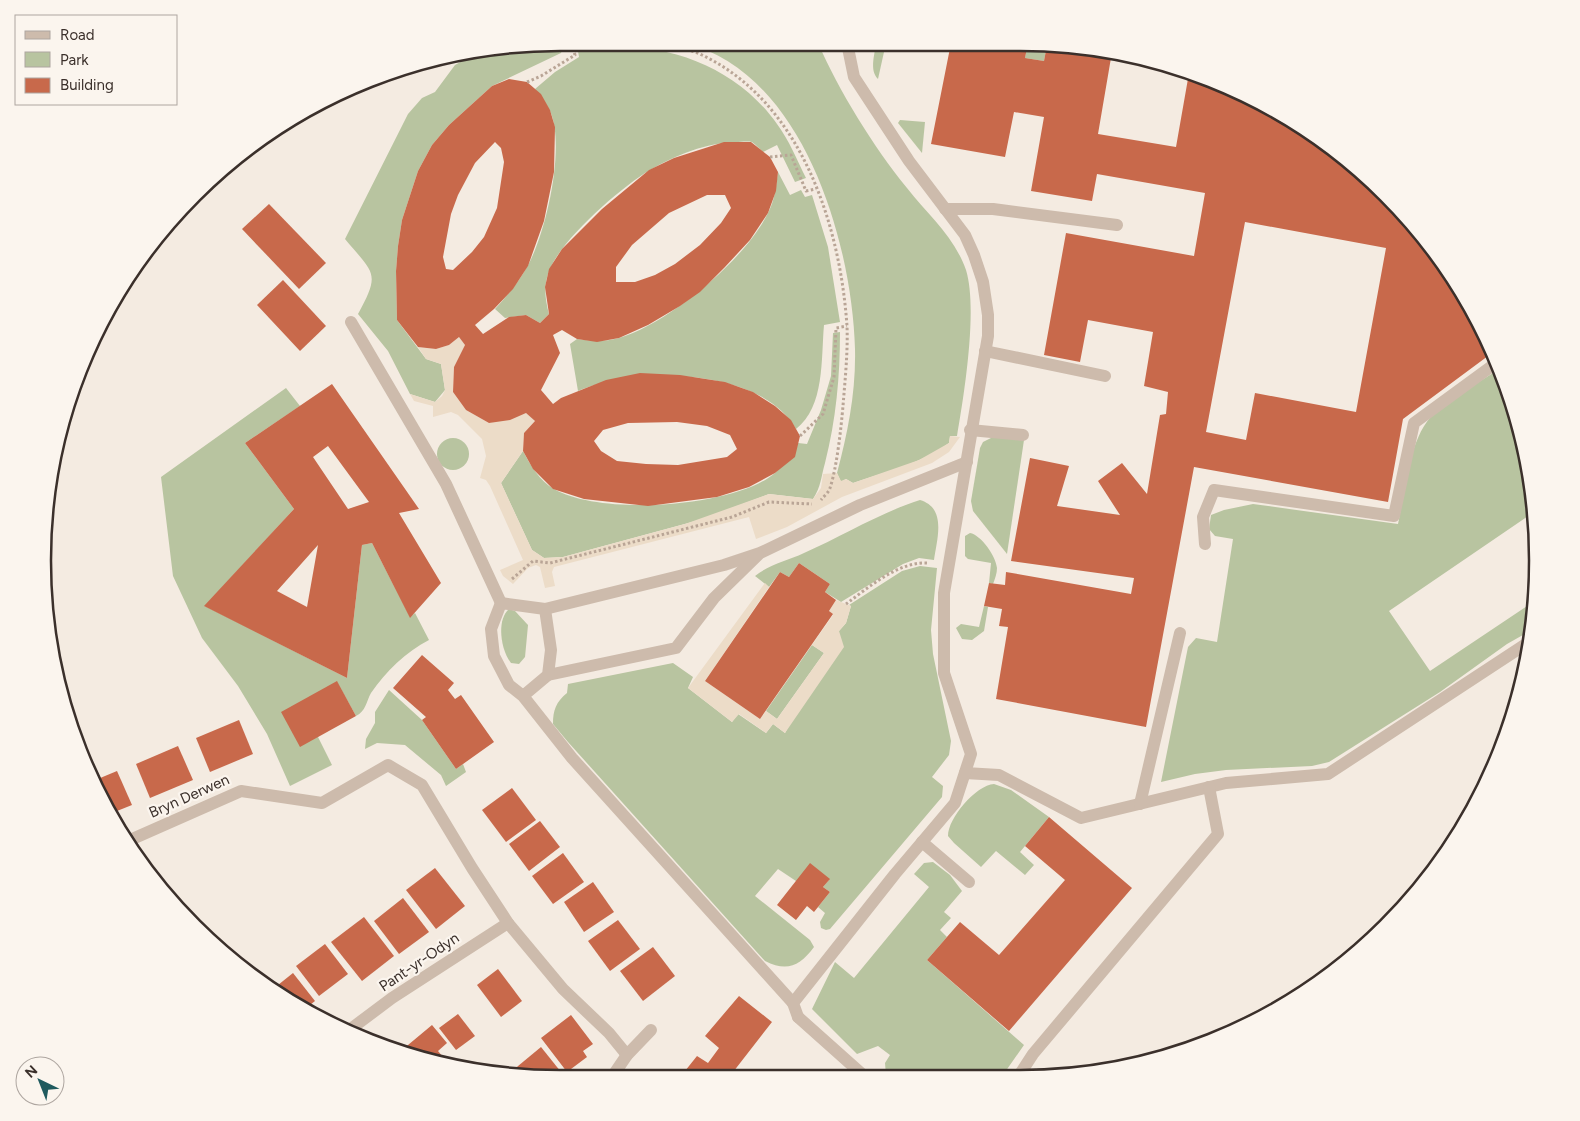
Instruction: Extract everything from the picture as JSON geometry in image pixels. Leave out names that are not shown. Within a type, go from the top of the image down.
[{"type":"street","points":[[793,1003],[955,803],[971,754],[944,672],[944,593],[967,462],[970,430],[986,351],[988,315],[983,282],[964,236],[909,161],[854,77],[849,51]]},
{"type":"street","points":[[945,209],[993,209],[1117,225]]},
{"type":"street","points":[[350,322],[446,484],[500,604],[491,629],[494,656],[509,685],[523,696],[572,758],[793,1003],[798,1017],[857,1070]]},
{"type":"street","points":[[986,351],[1105,376]]},
{"type":"street","points":[[1204,544],[1203,517],[1214,490],[1394,516],[1414,423],[1490,367]]},
{"type":"street","points":[[970,430],[1023,435]]},
{"type":"street","points":[[500,604],[545,609],[724,565],[760,553],[860,505],[967,462]]},
{"type":"street","points":[[523,696],[548,676],[676,648],[714,598],[760,553]]},
{"type":"street","points":[[545,609],[551,650],[548,676]]},
{"type":"street","points":[[1140,804],[1180,633]]},
{"type":"street","points":[[965,773],[999,775],[1081,818],[1226,783],[1328,774],[1521,647]]},
{"type":"street","name":"Bryn Derwen","points":[[134,838],[242,791],[322,802],[388,765],[422,785],[472,868],[508,922]]},
{"type":"street","points":[[1023,1070],[1033,1054],[1218,834],[1209,787]]},
{"type":"street","points":[[922,842],[969,882]]},
{"type":"street","points":[[508,922],[563,989],[609,1032],[627,1056]]},
{"type":"street","name":"Pant-yr-Odyn","points":[[355,1026],[392,998],[508,922]]},
{"type":"street","points":[[617,1070],[651,1030]]},
{"type":"path","points":[[527,82],[541,76],[575,55],[574,51]]},
{"type":"path","points":[[510,581],[533,561],[550,563],[732,517],[769,502],[818,504],[830,490],[845,386],[847,326],[834,243],[816,189],[792,137],[776,114],[756,92],[732,72],[701,54],[690,51]]},
{"type":"path","points":[[770,157],[791,156],[806,191],[816,189]]},
{"type":"path","points":[[800,436],[823,414],[834,377],[836,328],[847,326]]},
{"type":"path","points":[[846,604],[903,567],[916,562],[937,563]]},
{"type":"green space","points":[[562,51],[492,86],[449,125],[432,145],[418,171],[402,220],[398,246],[396,271],[397,320],[426,359],[441,364],[445,390],[435,402],[410,394],[388,351],[358,314],[370,289],[371,274],[368,267],[345,239],[408,114],[422,98],[435,92],[455,65],[463,61],[494,56],[527,52]]},
{"type":"green space","points":[[578,51],[663,51],[704,64],[725,75],[762,105],[777,124],[789,143],[806,178],[795,182],[777,145],[763,152],[752,142],[714,144],[670,160],[650,170],[624,188],[579,229],[567,243],[550,269],[546,280],[545,292],[549,314],[540,323],[526,315],[505,318],[495,309],[527,267],[541,234],[552,190],[556,146],[554,126],[550,111],[535,89],[555,72],[579,57]]},
{"type":"green space","points":[[704,51],[822,51],[846,99],[869,136],[894,172],[948,236],[961,258],[966,270],[971,307],[969,352],[957,436],[950,436],[949,443],[927,457],[853,483],[846,479],[841,482],[837,473],[845,442],[855,365],[852,306],[844,260],[831,213],[813,167],[790,124],[761,88],[726,60]]},
{"type":"green space","points":[[875,51],[884,51],[878,79],[873,67]]},
{"type":"green space","points":[[1026,51],[1046,52],[1044,61],[1025,58]]},
{"type":"green space","points":[[900,120],[925,122],[922,153],[898,123]]},
{"type":"green space","points":[[778,172],[790,195],[801,190],[805,197],[812,195],[828,247],[840,322],[824,325],[820,381],[812,408],[805,420],[796,429],[779,409],[755,393],[727,383],[695,377],[631,378],[602,383],[578,391],[570,344],[577,339],[598,341],[619,338],[639,330],[660,319],[704,288],[742,250],[757,231],[772,203]]},
{"type":"green space","points":[[840,332],[835,415],[818,490],[813,499],[769,494],[703,519],[563,557],[544,558],[532,550],[501,483],[523,451],[544,482],[554,489],[575,498],[602,503],[633,505],[699,501],[730,494],[756,485],[778,470],[798,443],[807,444],[821,410],[831,376],[833,333]]},
{"type":"green space","points":[[1493,373],[1502,397],[1519,461],[1527,517],[1389,611],[1430,671],[1527,606],[1523,635],[1507,644],[1440,692],[1329,762],[1312,766],[1226,770],[1195,774],[1161,782],[1188,647],[1196,638],[1217,642],[1233,539],[1215,536],[1209,529],[1211,515],[1224,510],[1253,504],[1398,524],[1409,465],[1419,435],[1435,413]]},
{"type":"green space","points":[[286,388],[300,406],[245,443],[294,509],[205,606],[347,678],[362,545],[372,543],[410,617],[415,613],[429,640],[404,656],[383,677],[371,693],[364,709],[356,716],[337,682],[318,737],[332,765],[290,786],[267,734],[238,686],[202,638],[173,576],[161,477]]},
{"type":"green space","points":[[993,437],[1024,440],[1007,554],[973,511],[971,501],[980,448],[983,442]]},
{"type":"green space","points":[[453,438],[465,442],[469,454],[465,466],[453,470],[441,466],[437,454],[441,442]]},
{"type":"green space","points":[[920,500],[934,510],[937,517],[938,534],[934,560],[919,558],[903,564],[841,602],[825,592],[830,584],[799,563],[789,577],[780,572],[769,587],[755,576],[876,518]]},
{"type":"green space","points":[[970,533],[983,542],[994,558],[997,568],[993,584],[989,583],[991,563],[968,559],[965,556],[965,536]]},
{"type":"green space","points":[[920,566],[937,568],[931,630],[933,654],[951,741],[949,755],[932,777],[943,786],[942,797],[830,929],[821,928],[820,922],[825,913],[818,907],[830,892],[823,887],[829,880],[796,881],[778,869],[755,896],[810,940],[814,947],[804,959],[792,965],[780,966],[765,961],[553,724],[556,707],[567,693],[568,684],[673,663],[693,677],[688,688],[732,722],[738,714],[766,733],[773,724],[785,733],[839,631],[846,623],[851,606],[849,605],[902,571]]},
{"type":"green space","points":[[984,606],[988,607],[984,631],[972,640],[962,639],[956,628],[961,624],[979,627]]},
{"type":"green space","points":[[509,609],[515,611],[528,625],[525,657],[519,664],[511,663],[501,636],[502,620]]},
{"type":"green space","points":[[812,645],[824,653],[777,719],[766,711]]},
{"type":"green space","points":[[389,690],[422,720],[456,769],[463,764],[466,772],[446,786],[441,775],[405,745],[377,743],[365,749],[366,739],[375,723],[375,712]]},
{"type":"green space","points":[[994,784],[1011,790],[1049,817],[1020,852],[1034,865],[1025,875],[996,851],[981,867],[948,836],[953,820],[964,804],[979,790]]},
{"type":"green space","points":[[933,862],[950,875],[962,891],[944,912],[951,918],[940,930],[947,937],[927,960],[1024,1045],[1006,1070],[886,1070],[885,1063],[890,1055],[878,1046],[857,1054],[812,1009],[835,962],[854,978],[929,887],[914,874],[924,863]]},
{"type":"shaded area","points":[[459,337],[465,345],[454,367],[453,392],[466,410],[489,423],[526,413],[535,421],[524,433],[523,451],[501,483],[532,550],[544,558],[563,557],[685,524],[769,494],[813,499],[821,488],[823,474],[837,473],[841,481],[846,479],[853,483],[919,460],[949,443],[950,436],[960,437],[949,452],[932,463],[842,497],[787,527],[756,539],[749,517],[554,567],[552,572],[555,586],[545,588],[540,567],[536,565],[528,568],[513,584],[503,576],[500,570],[523,560],[490,486],[486,480],[480,478],[486,456],[482,439],[458,415],[451,412],[433,417],[433,406],[414,401],[410,394],[435,402],[442,396],[445,390],[441,364],[426,359],[418,347],[436,349],[449,345]]},
{"type":"shaded area","points":[[765,583],[769,587],[705,681],[760,719],[766,711],[777,719],[824,653],[812,645],[833,615],[829,611],[836,600],[851,606],[846,623],[839,631],[844,647],[785,733],[773,724],[766,733],[739,714],[732,722],[688,688]]},
{"type":"building","points":[[949,51],[1026,51],[1025,58],[1044,61],[1046,52],[1111,60],[1098,134],[1176,147],[1188,80],[1214,90],[1274,119],[1302,137],[1330,156],[1380,200],[1424,250],[1443,278],[1461,306],[1486,357],[1403,419],[1388,502],[1194,467],[1146,727],[996,699],[1008,627],[999,626],[1002,609],[984,606],[989,583],[1005,585],[1006,572],[1131,594],[1134,578],[1011,561],[1030,458],[1069,466],[1057,506],[1120,515],[1098,481],[1122,463],[1147,494],[1160,415],[1166,414],[1168,392],[1144,386],[1153,332],[1088,320],[1080,362],[1044,355],[1066,233],[1194,256],[1205,193],[1097,174],[1092,201],[1031,191],[1044,117],[1014,112],[1005,157],[931,144]],"holes":[[[1245,222],[1386,248],[1356,412],[1255,393],[1246,440],[1206,432]]]},
{"type":"building","points":[[509,79],[527,82],[541,94],[550,110],[555,127],[554,172],[544,221],[528,266],[513,289],[475,325],[483,334],[509,317],[526,315],[540,323],[549,314],[545,287],[549,269],[562,249],[602,209],[649,170],[674,158],[724,142],[751,142],[770,157],[778,172],[776,191],[768,213],[750,240],[725,267],[700,292],[680,306],[648,325],[619,338],[597,342],[577,339],[562,330],[553,335],[560,353],[541,390],[553,404],[561,398],[606,380],[640,373],[680,375],[725,382],[753,392],[775,406],[791,420],[800,436],[795,457],[775,473],[749,487],[717,497],[648,506],[584,499],[553,489],[533,469],[523,451],[524,433],[535,421],[526,413],[510,420],[489,423],[466,410],[453,392],[454,367],[465,345],[459,337],[449,345],[436,349],[418,347],[397,320],[396,271],[398,246],[402,220],[418,171],[432,145],[449,125],[492,86]],"holes":[[[495,142],[501,148],[504,162],[497,208],[484,237],[472,252],[453,270],[446,269],[443,257],[451,214],[458,195],[475,163]],[[707,195],[725,195],[731,208],[721,223],[700,245],[675,264],[655,275],[635,282],[616,282],[616,267],[632,245],[669,213]],[[677,422],[707,426],[730,435],[737,449],[727,457],[678,465],[617,461],[601,451],[594,441],[603,430],[628,423]]]},
{"type":"building","points":[[269,204],[326,263],[299,289],[242,229]]},
{"type":"building","points":[[283,280],[326,326],[300,351],[257,305]]},
{"type":"building","points":[[332,384],[419,509],[399,513],[441,583],[410,618],[372,543],[362,545],[347,678],[204,606],[294,509],[245,443]],"holes":[[[328,446],[369,502],[348,509],[313,457]],[[318,545],[307,607],[277,591]]]},
{"type":"building","points":[[799,563],[830,584],[825,592],[836,600],[829,611],[833,614],[760,719],[705,681],[780,572],[789,577]]},
{"type":"building","points":[[422,655],[454,683],[448,690],[455,699],[461,695],[494,742],[456,769],[422,720],[426,717],[393,688]]},
{"type":"building","points":[[337,681],[356,716],[300,747],[281,712]]},
{"type":"building","points":[[239,720],[253,754],[210,772],[196,738]]},
{"type":"building","points":[[178,746],[193,780],[150,798],[136,764]]},
{"type":"building","points":[[117,771],[132,805],[117,811],[100,778]]},
{"type":"building","points":[[512,788],[536,820],[506,842],[482,810]]},
{"type":"building","points":[[1049,817],[1132,888],[1009,1031],[927,960],[960,922],[999,955],[1065,880],[1025,846]]},
{"type":"building","points":[[540,821],[560,847],[529,871],[509,844]]},
{"type":"building","points":[[563,853],[584,882],[553,904],[532,876]]},
{"type":"building","points":[[810,863],[830,879],[823,887],[830,892],[814,912],[807,906],[796,920],[777,905]]},
{"type":"building","points":[[435,868],[465,906],[436,929],[406,890]]},
{"type":"building","points":[[593,882],[614,912],[584,932],[564,902]]},
{"type":"building","points":[[403,898],[429,932],[399,954],[374,921]]},
{"type":"building","points":[[364,917],[394,956],[362,981],[331,942]]},
{"type":"building","points":[[618,920],[640,949],[610,971],[588,941]]},
{"type":"building","points":[[325,944],[348,974],[319,996],[296,966]]},
{"type":"building","points":[[653,947],[675,976],[643,1001],[620,971]]},
{"type":"building","points":[[498,969],[522,1001],[501,1017],[477,985]]},
{"type":"building","points":[[293,973],[315,1001],[311,1004],[279,984]]},
{"type":"building","points":[[739,996],[772,1022],[735,1070],[686,1070],[697,1056],[708,1063],[719,1048],[705,1036]]},
{"type":"building","points":[[458,1014],[475,1036],[456,1050],[439,1028]]},
{"type":"building","points":[[571,1015],[593,1044],[583,1051],[587,1057],[570,1070],[565,1070],[541,1038]]},
{"type":"building","points":[[432,1025],[447,1043],[438,1051],[441,1055],[407,1046]]},
{"type":"building","points":[[541,1047],[559,1070],[527,1069],[516,1068]]}]
